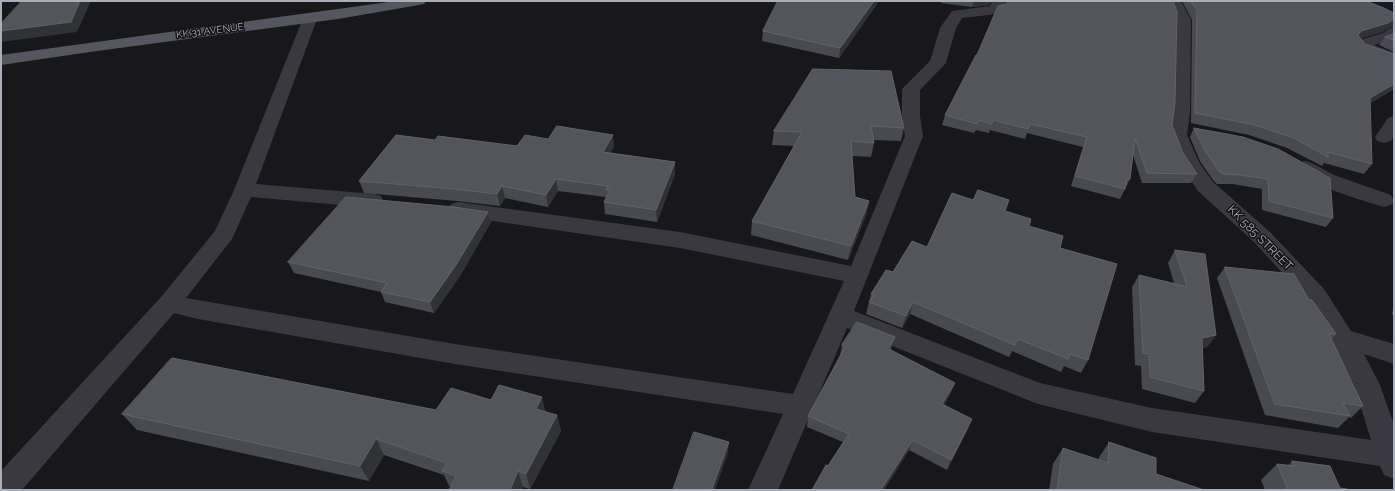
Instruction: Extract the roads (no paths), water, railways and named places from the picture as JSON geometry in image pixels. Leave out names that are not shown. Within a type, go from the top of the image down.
[{"type":"main road","name":"KK 31 AVENUE","points":[[1,60],[64,50],[309,19],[419,1]]},
{"type":"street","points":[[763,490],[858,276],[914,136],[911,116],[911,89],[938,64],[948,28],[957,14],[976,11],[993,11],[997,9],[999,1]]},
{"type":"street","name":"KK 585 STREET","points":[[1174,1],[1182,13],[1183,20],[1178,135],[1189,162],[1205,186],[1262,237],[1316,296],[1342,338],[1367,385],[1392,461]]},
{"type":"street","points":[[3,490],[169,303],[224,234],[244,190],[309,19]]},
{"type":"street","points":[[1394,32],[1390,36],[1362,44],[1366,48],[1394,59]]},
{"type":"street","points":[[1384,137],[1394,122]]},
{"type":"street","points":[[1179,128],[1200,132]]},
{"type":"street","points":[[1286,157],[1327,180],[1384,200]]},
{"type":"street","points":[[244,190],[394,203]]},
{"type":"street","points":[[442,207],[680,240],[858,276]]},
{"type":"street","points":[[169,303],[198,310],[456,354],[801,406]]},
{"type":"street","points":[[840,316],[1038,393],[1152,420],[1392,461]]},
{"type":"street","points":[[1342,338],[1394,354]]}]
